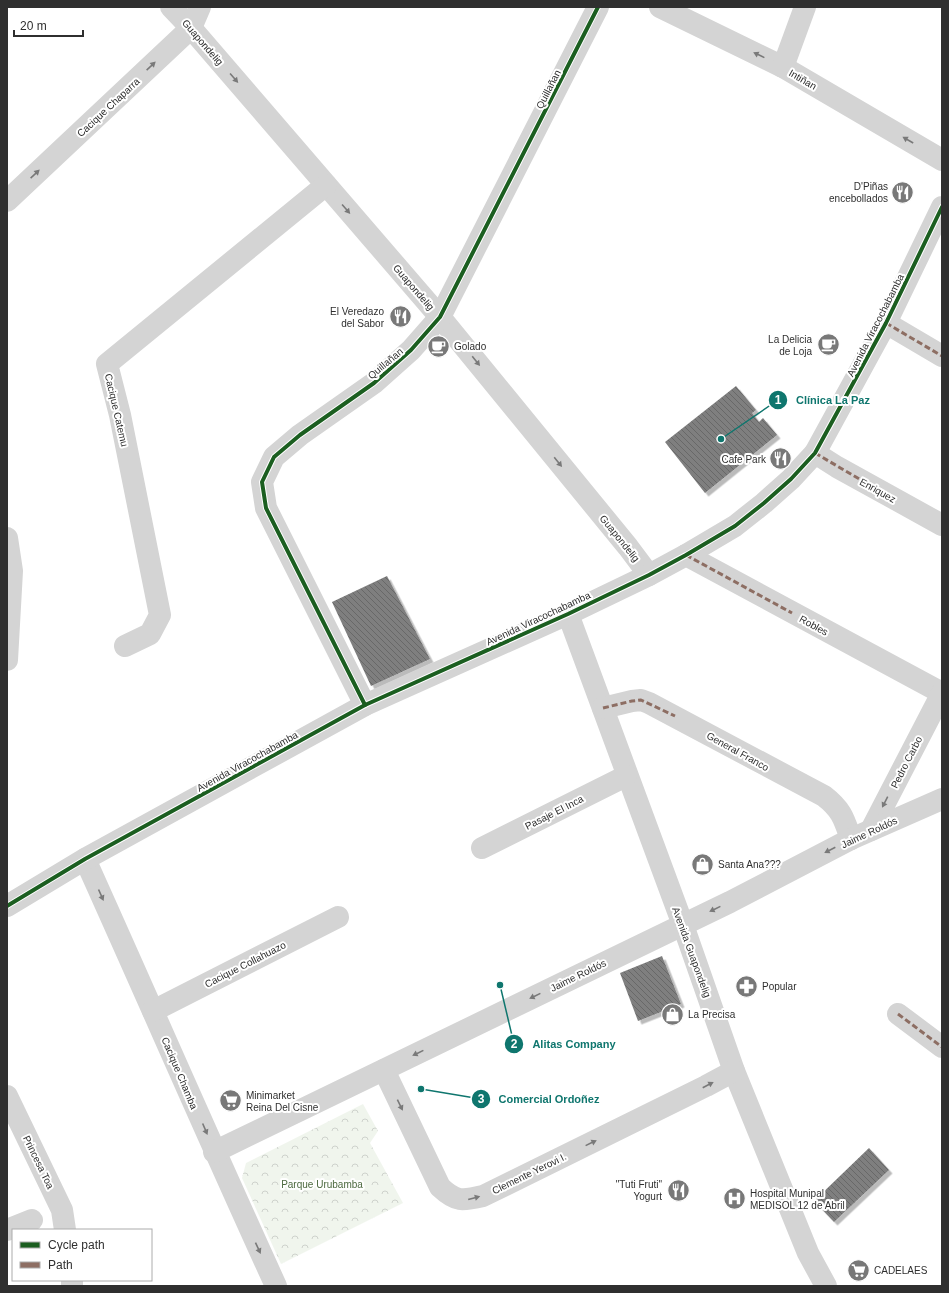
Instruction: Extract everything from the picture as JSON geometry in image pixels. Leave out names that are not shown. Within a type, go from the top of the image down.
[{"type":"street","name":"Guapondelig","points":[[171,7],[191,28],[440,317],[649,575]]},
{"type":"street","name":"Cacique Chaparra","points":[[7,201],[191,28],[200,7]]},
{"type":"street","name":"Quillañan","points":[[365,705],[266,508],[262,482],[274,458],[300,435],[374,383],[411,350],[440,317],[598,7]]},
{"type":"street","name":"Intiñan","points":[[660,7],[783,67],[942,160]]},
{"type":"street","points":[[783,67],[805,7]]},
{"type":"street","name":"Cacique Catemu","points":[[125,646],[150,634],[160,615],[120,415],[107,364],[326,185]]},
{"type":"street","name":"Avenida Viracochabamba","points":[[7,906],[85,860],[365,705],[568,614],[649,575],[735,526],[764,504],[791,479],[815,453],[886,323],[942,207]]},
{"type":"street","points":[[886,323],[942,356]]},
{"type":"street","name":"Enriquez","points":[[815,453],[942,525]]},
{"type":"street","points":[[7,538],[12,571],[7,660]]},
{"type":"street","name":"Robles","points":[[686,555],[942,693]]},
{"type":"street","name":"Avenida Guapondelig","points":[[568,614],[734,1071],[808,1253],[826,1286]]},
{"type":"street","name":"Pedro Carbo","points":[[871,830],[942,693]]},
{"type":"street","name":"General Franco","points":[[603,708],[641,700],[675,716],[824,796],[834,804],[842,814],[851,839]]},
{"type":"street","name":"Pasaje El Inca","points":[[482,848],[626,776]]},
{"type":"street","name":"Jaime Roldós","points":[[214,1152],[730,902],[851,839],[942,798]]},
{"type":"street","name":"Cacique Chamba","points":[[85,860],[214,1152],[276,1286]]},
{"type":"street","name":"Cacique Collahuazo","points":[[153,1011],[338,917]]},
{"type":"street","points":[[898,1014],[942,1047]]},
{"type":"street","name":"Clemente Yerovi I.","points":[[384,1070],[440,1187],[450,1196],[466,1201],[483,1196],[734,1071]]},
{"type":"street","name":"Princesa Toa","points":[[7,1096],[62,1210],[65,1229]]},
{"type":"street","points":[[7,1230],[32,1220]]},
{"type":"green space","name":"Parque Urubamba","points":[[363,1104],[378,1131],[370,1143],[403,1203],[281,1264],[242,1178],[246,1163]]},
{"type":"building","points":[[736,386],[756,410],[752,413],[759,422],[763,418],[777,435],[705,493],[665,442]]},
{"type":"building","points":[[387,576],[430,659],[371,686],[332,602]]},
{"type":"building","points":[[662,956],[681,1004],[638,1021],[620,973]]},
{"type":"building","points":[[869,1148],[889,1170],[834,1222],[814,1201]]},
{"type":"marked path","points":[[886,323],[942,356]]},
{"type":"marked path","points":[[815,453],[878,490]]},
{"type":"marked path","points":[[686,555],[792,613]]},
{"type":"marked path","points":[[603,708],[641,700],[675,716]]},
{"type":"marked path","points":[[898,1014],[942,1047]]},
{"type":"cycle path","points":[[365,705],[266,508],[262,482],[274,457],[300,435],[374,383],[411,350],[440,317],[598,7]]},
{"type":"cycle path","points":[[7,906],[85,859],[365,705],[568,614],[649,575],[735,526],[791,479],[815,453],[886,323],[942,207]]},
{"type":"place","name":"D'Piñas encebollados","points":[[903,192]]},
{"type":"place","name":"El Veredazo del Sabor","points":[[400,317]]},
{"type":"place","name":"La Delicia de Loja","points":[[828,345]]},
{"type":"place","name":"Golado","points":[[438,346]]},
{"type":"place","name":"Clínica La Paz","points":[[721,439]]},
{"type":"place","name":"Cafe Park","points":[[781,459]]},
{"type":"place","name":"Santa Ana???","points":[[702,864]]},
{"type":"place","name":"Alitas Company","points":[[500,985]]},
{"type":"place","name":"Popular","points":[[747,986]]},
{"type":"place","name":"La Precisa","points":[[672,1014]]},
{"type":"place","name":"Comercial Ordoñez","points":[[421,1089]]},
{"type":"place","name":"Minimarket Reina Del Cisne","points":[[230,1101]]},
{"type":"place","name":"\"Tuti Fruti\" Yogurt","points":[[678,1190]]},
{"type":"place","name":"Hospital Munipal MEDISOL 12 de Abril","points":[[734,1199]]},
{"type":"place","name":"CADELAES","points":[[859,1270]]}]
